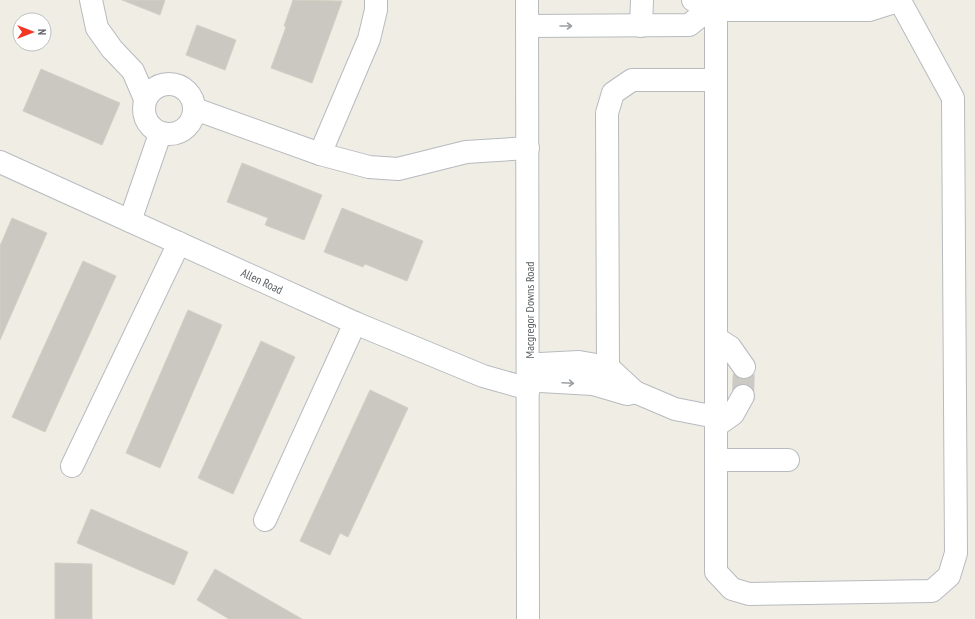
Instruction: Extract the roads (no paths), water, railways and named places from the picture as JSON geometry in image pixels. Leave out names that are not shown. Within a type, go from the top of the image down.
[{"type":"street","points":[[90,0],[97,28],[112,50],[133,71],[145,99]]},
{"type":"street","points":[[320,154],[368,39],[376,10],[376,0]]},
{"type":"street","name":"Macgregor Downs Road","points":[[527,0],[531,377],[528,619]]},
{"type":"street","points":[[641,26],[642,0]]},
{"type":"street","points":[[527,26],[689,25],[706,7],[804,5],[869,10],[900,1],[953,98],[956,553],[949,576],[932,591],[749,594],[732,589],[716,572],[716,80],[706,7]]},
{"type":"street","points":[[608,367],[607,113],[613,93],[632,80],[716,80]]},
{"type":"street","points":[[168,83],[181,86],[191,96],[195,109],[190,125],[176,134],[160,134],[149,125],[143,112],[145,99],[154,88],[168,83]]},
{"type":"street","points":[[195,109],[320,154],[369,167],[398,169],[466,152],[528,148]]},
{"type":"street","points":[[130,221],[160,134]]},
{"type":"street","name":"Allen Road","points":[[0,163],[355,323],[483,376],[531,377],[540,381],[593,384],[627,394],[635,392]]},
{"type":"street","points":[[72,466],[179,243]]},
{"type":"street","points":[[265,520],[355,323]]},
{"type":"street","points":[[716,338],[730,347],[744,367]]},
{"type":"street","points":[[531,377],[540,364],[579,362],[608,367],[635,392],[675,409],[716,421],[733,414],[743,396]]},
{"type":"street","points":[[716,460],[788,460]]},
{"type":"tunnel","points":[[743,396],[744,367]]}]
